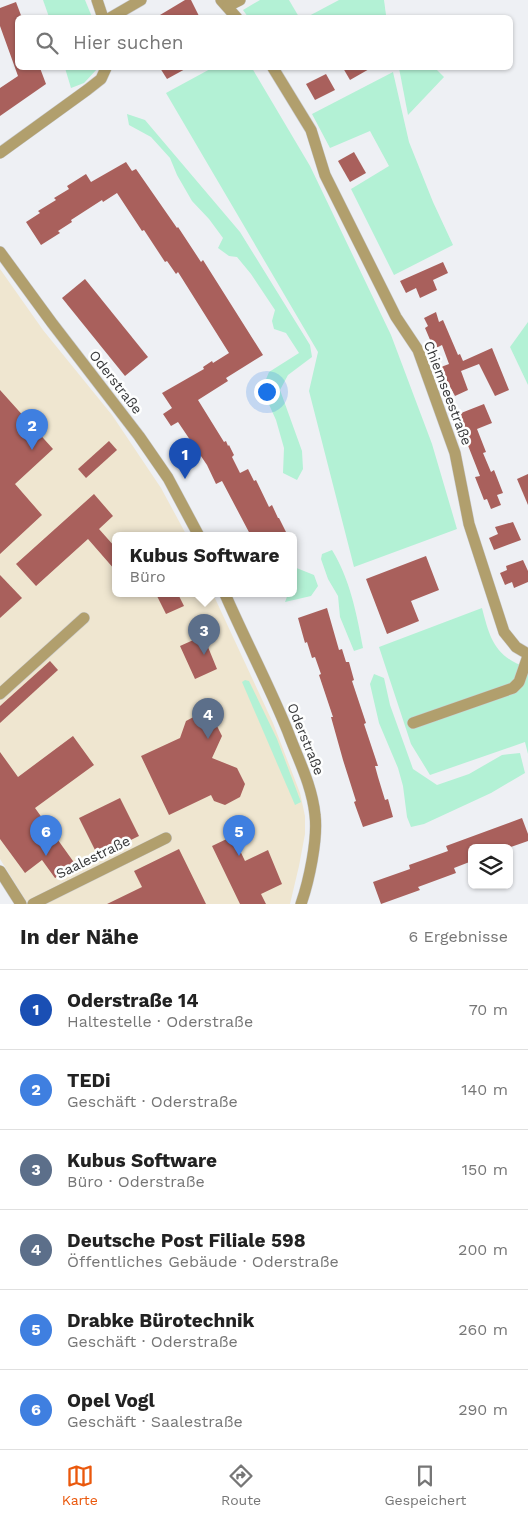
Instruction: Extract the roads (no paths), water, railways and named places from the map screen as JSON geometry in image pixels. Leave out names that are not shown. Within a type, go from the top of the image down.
[{"type":"street","points":[[97,0],[102,15]]},
{"type":"street","points":[[115,15],[141,0]]},
{"type":"street","points":[[235,15],[225,3],[240,0]]},
{"type":"street","points":[[0,153],[101,79],[105,70]]},
{"type":"street","name":"Chiemseestraße","points":[[274,70],[311,130],[325,175],[396,317],[418,350],[455,453],[469,524],[504,632],[516,647],[528,655],[518,682],[513,688],[413,723]]},
{"type":"street","name":"Oderstraße","points":[[0,252],[139,436],[171,483],[197,532]]},
{"type":"street","name":"Oderstraße","points":[[226,597],[283,719],[310,790],[316,815],[315,835],[307,884],[301,904]]},
{"type":"street","points":[[0,694],[84,618]]},
{"type":"street","name":"Saalestraße","points":[[33,904],[166,838]]},
{"type":"street","points":[[0,871],[21,904]]},
{"type":"place","name":"TEDi","points":[[32,450]]},
{"type":"place","name":"Oderstraße 14","points":[[185,479]]},
{"type":"place","name":"Kubus Software","points":[[204,655]]},
{"type":"place","name":"Deutsche Post Filiale 598","points":[[208,739]]},
{"type":"place","name":"Opel Vogl","points":[[46,856]]},
{"type":"place","name":"Drabke Bürotechnik","points":[[239,856]]}]
